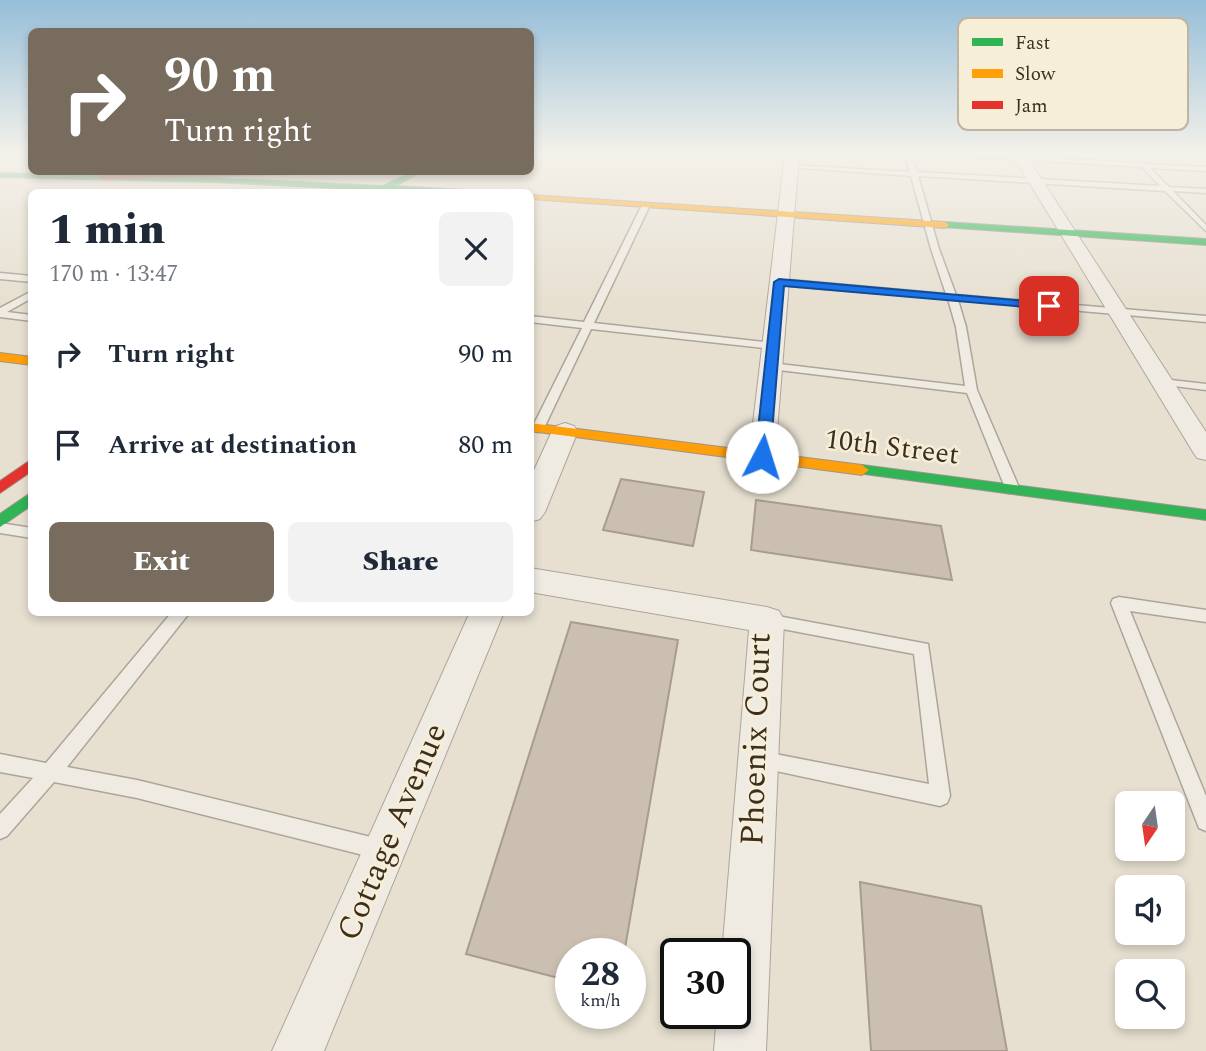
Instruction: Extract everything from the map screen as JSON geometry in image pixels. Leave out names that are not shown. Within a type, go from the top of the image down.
[{"type":"street","points":[[618,203],[1206,242]]},
{"type":"street","points":[[762,457],[787,203]]},
{"type":"street","points":[[1049,203],[1206,452]]},
{"type":"street","points":[[0,357],[28,360]]},
{"type":"street","name":"10th Street","points":[[534,427],[1206,515]]},
{"type":"street","points":[[534,503],[565,431]]},
{"type":"street","points":[[0,488],[28,466]]},
{"type":"street","points":[[0,522],[28,500]]},
{"type":"street","name":"Phoenix Court","points":[[534,581],[767,620],[740,1051]]},
{"type":"street","name":"Cottage Avenue","points":[[298,1051],[484,616]]},
{"type":"lane","points":[[923,203],[953,299],[968,360],[971,390],[1013,490]]},
{"type":"lane","points":[[1181,203],[1206,229]]},
{"type":"lane","points":[[534,427],[646,205]]},
{"type":"lane","points":[[0,276],[28,279]]},
{"type":"lane","points":[[779,282],[1206,319]]},
{"type":"lane","points":[[0,313],[28,296]]},
{"type":"lane","points":[[0,313],[28,317]]},
{"type":"lane","points":[[534,319],[587,324],[971,390]]},
{"type":"lane","points":[[1162,382],[1206,387]]},
{"type":"lane","points":[[0,528],[28,532]]},
{"type":"lane","points":[[1206,616],[1119,603],[1206,821]]},
{"type":"lane","points":[[0,829],[49,774],[179,616]]},
{"type":"lane","points":[[758,759],[940,796],[922,649],[767,620]]},
{"type":"lane","points":[[0,762],[49,774],[137,789],[384,850]]},
{"type":"building","points":[[621,479],[704,492],[693,546],[603,530]]},
{"type":"building","points":[[756,500],[941,526],[952,580],[751,550]]},
{"type":"building","points":[[571,622],[678,640],[627,938],[555,938],[555,977],[466,954]]},
{"type":"building","points":[[860,882],[981,906],[1007,1051],[871,1051]]},
{"type":"traffic: fast","points":[[945,225],[1206,242]]},
{"type":"traffic: fast","points":[[862,470],[1206,515]]},
{"type":"traffic: fast","points":[[0,522],[28,500]]},
{"type":"traffic: slow","points":[[620,203],[945,225]]},
{"type":"traffic: slow","points":[[0,357],[28,360]]},
{"type":"traffic: slow","points":[[534,428],[862,470]]},
{"type":"traffic: jam","points":[[0,488],[28,466]]},
{"type":"route","points":[[762,457],[779,282],[1049,306]]}]
